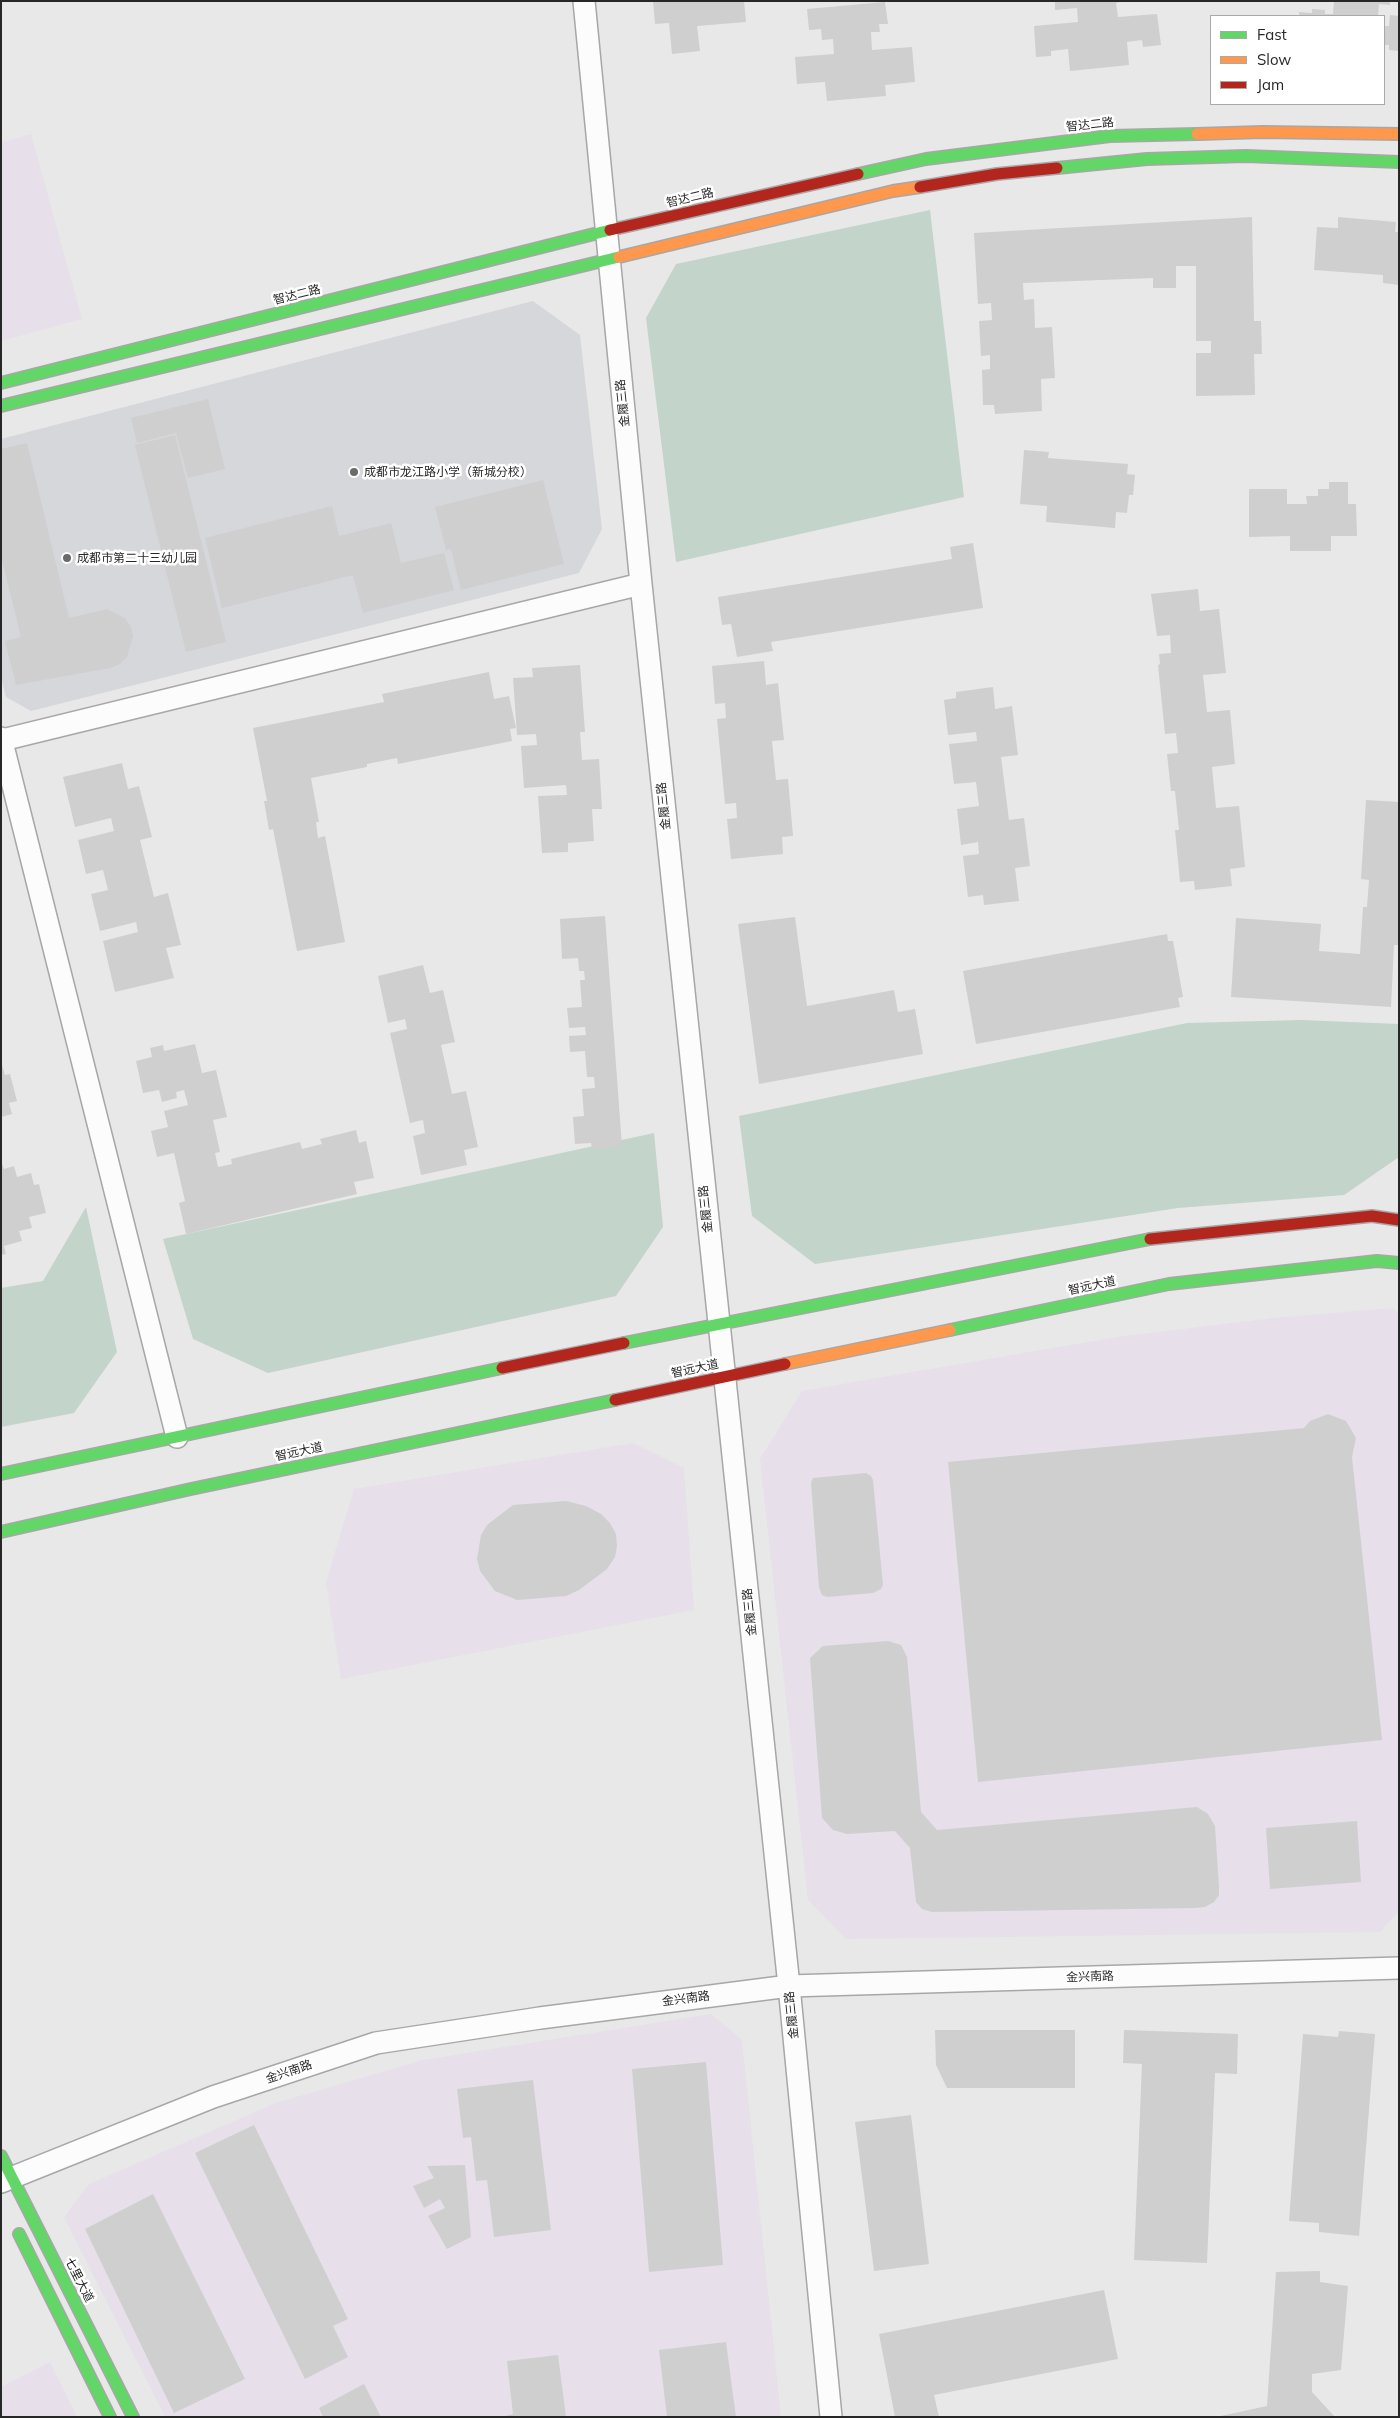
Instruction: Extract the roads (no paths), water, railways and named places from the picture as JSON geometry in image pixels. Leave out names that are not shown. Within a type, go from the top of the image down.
[{"type":"main road","name":"智达二路","points":[[1,383],[605,231],[926,159],[1100,137],[1263,132],[1399,134]]},
{"type":"main road","points":[[1,406],[893,191],[997,174],[1147,159],[1246,156],[1399,162]]},
{"type":"main road","points":[[1,1474],[718,1323],[1160,1237],[1372,1216],[1399,1220]]},
{"type":"main road","name":"智远大道","points":[[1,1532],[200,1487],[1169,1284],[1377,1260],[1399,1263]]},
{"type":"main road","name":"七里大道","points":[[1,2156],[7,2180],[133,2417]]},
{"type":"main road","points":[[14,2225],[110,2417]]},
{"type":"street","name":"金履三路","points":[[584,1],[641,584],[718,1323],[726,1377],[789,1986],[831,2417]]},
{"type":"street","points":[[177,1437],[1,739],[641,584]]},
{"type":"street","name":"金兴南路","points":[[7,2180],[214,2097],[376,2042],[540,2018],[789,1986],[1399,1968]]},
{"type":"place","name":"成都市龙江路小学（新城分校）","points":[[354,472]]},
{"type":"place","name":"成都市第二十三幼儿园","points":[[67,558]]}]
